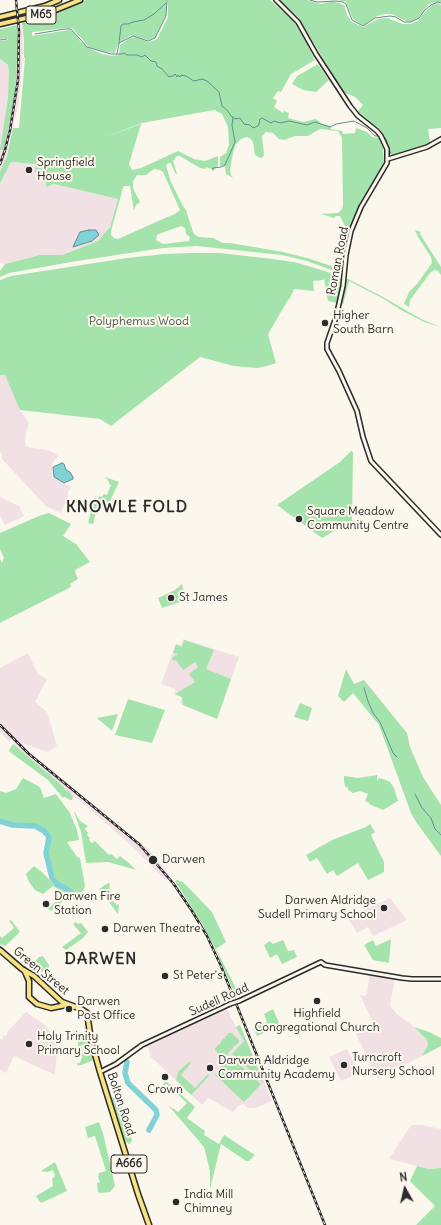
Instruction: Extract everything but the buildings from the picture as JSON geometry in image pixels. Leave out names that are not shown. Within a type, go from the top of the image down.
[{"type":"highway","name":"M65","points":[[0,17],[44,6],[59,0]]},
{"type":"highway","name":"M65","points":[[0,24],[48,13],[80,0]]},
{"type":"highway","name":"Green Street","points":[[0,950],[37,979],[55,997],[62,1002],[71,1005]]},
{"type":"highway","name":"A666","points":[[22,968],[28,976],[30,999],[46,1008],[71,1005]]},
{"type":"highway","points":[[55,997],[57,1001],[55,1007]]},
{"type":"highway","name":"Bolton Road","points":[[71,1005],[86,1011],[88,1016],[91,1037],[100,1072],[149,1225]]},
{"type":"street","points":[[276,0],[298,22],[316,54],[354,112],[381,136],[387,149],[388,159],[427,147],[441,139]]},
{"type":"street","name":"Roman Road","points":[[388,159],[361,207],[351,230],[346,255],[343,286],[336,316],[327,343],[327,349],[339,371],[357,411],[363,437],[371,461],[441,535]]},
{"type":"street","name":"Sudell Road","points":[[100,1072],[110,1068],[142,1045],[322,962],[325,965],[402,978],[441,979]]},
{"type":"shaded area","points":[[22,25],[23,50],[21,83],[18,105],[7,154],[9,155],[4,173],[11,162],[36,164],[46,175],[46,187],[53,184],[119,199],[110,228],[98,241],[62,255],[40,255],[5,264],[0,263],[0,59],[8,65],[8,38],[18,35],[18,26]]},
{"type":"shaded area","points":[[0,353],[20,410],[29,423],[26,432],[25,445],[28,447],[47,450],[56,454],[58,457],[54,460],[52,465],[52,477],[71,487],[67,494],[68,497],[61,513],[46,506],[2,459],[2,452],[0,453]]},
{"type":"shaded area","points":[[0,497],[19,506],[24,516],[5,525],[0,515]]},
{"type":"shaded area","points":[[183,639],[239,657],[217,719],[180,704],[182,697],[174,695],[175,689],[161,684],[176,644],[181,646]]},
{"type":"shaded area","points":[[28,653],[38,674],[47,679],[35,702],[47,712],[57,746],[48,752],[18,742],[154,855],[171,877],[166,881],[136,850],[78,799],[72,797],[69,791],[65,790],[64,787],[13,744],[17,741],[14,738],[9,742],[0,732],[0,668]]},
{"type":"shaded area","name":"Darwen Aldridge Sudell Primary School","points":[[390,898],[407,920],[373,936],[368,927],[357,933],[348,918]]},
{"type":"shaded area","points":[[370,974],[395,979],[390,1006],[427,1040],[428,1045],[422,1056],[377,1078],[356,1034],[374,1025],[360,995],[365,996],[367,993]]},
{"type":"shaded area","name":"Darwen Aldridge Community Academy","points":[[227,1009],[236,1027],[240,1025],[272,1101],[255,1108],[248,1108],[243,1104],[238,1106],[233,1112],[208,1098],[202,1105],[150,1056],[149,1048],[144,1048]]},
{"type":"shaded area","name":"Holy Trinity Primary School","points":[[26,1012],[44,1024],[58,1038],[55,1075],[14,1056],[6,1073],[0,1070],[0,1039],[2,1039],[4,1035],[6,1036],[8,1031]]},
{"type":"shaded area","name":"Turncroft Nursery School","points":[[347,1049],[359,1073],[341,1081],[329,1057]]},
{"type":"shaded area","points":[[411,1125],[421,1125],[441,1129],[441,1168],[429,1169],[389,1159]]},
{"type":"green space","points":[[86,0],[166,0],[166,15],[155,38],[148,40],[131,35],[121,42],[119,41],[115,53],[104,52],[89,47],[72,28],[32,32],[32,36],[69,30],[73,31],[80,41],[89,48],[102,54],[112,56],[119,55],[120,45],[130,38],[134,37],[149,42],[157,39],[168,17],[168,0],[270,0],[293,20],[315,60],[291,74],[281,92],[278,91],[273,98],[277,101],[274,107],[283,113],[284,111],[289,113],[288,118],[303,122],[316,119],[322,124],[331,126],[331,129],[342,131],[343,134],[355,133],[356,128],[367,132],[372,137],[379,138],[383,148],[384,163],[362,199],[350,227],[345,226],[340,216],[336,216],[334,218],[321,214],[338,213],[342,209],[343,205],[342,138],[338,131],[320,129],[308,136],[295,136],[284,140],[279,139],[273,133],[266,132],[262,136],[264,155],[260,158],[255,155],[253,142],[251,139],[247,137],[241,139],[236,144],[233,153],[230,169],[233,178],[226,174],[225,166],[220,166],[220,157],[226,153],[229,145],[228,127],[222,114],[214,110],[142,123],[102,138],[141,124],[129,164],[132,170],[141,168],[178,151],[194,159],[205,161],[218,156],[218,165],[214,170],[206,167],[205,169],[200,168],[180,156],[177,156],[173,161],[177,174],[175,173],[171,163],[168,163],[166,166],[171,182],[186,210],[195,235],[199,237],[213,238],[223,243],[283,252],[307,258],[338,268],[343,271],[342,274],[307,261],[282,255],[197,246],[163,248],[77,261],[9,273],[0,277],[0,271],[5,264],[40,255],[62,255],[98,241],[110,228],[118,199],[54,184],[46,187],[46,175],[35,173],[36,164],[11,162],[0,183],[0,172],[7,156],[13,128],[19,128],[25,58],[22,23]],"holes":[[[154,169],[163,172],[180,210],[175,214],[118,239],[114,238],[111,235],[111,231],[124,186],[130,186],[134,211],[136,205],[140,202],[133,188],[133,181],[137,175],[146,175]],[[181,226],[185,228],[186,234],[190,237],[189,241],[163,244],[156,240],[157,235]]]},
{"type":"green space","points":[[279,0],[307,0],[321,4],[332,1],[339,3],[344,5],[347,15],[352,22],[363,27],[378,19],[387,18],[403,24],[411,24],[419,20],[432,5],[438,3],[441,5],[441,128],[428,129],[430,143],[401,154],[392,155],[386,139],[379,128],[368,122],[357,112],[363,105],[355,97],[343,92],[298,17]]},
{"type":"green space","points":[[338,0],[441,0],[441,2],[429,4],[418,18],[410,22],[392,14],[385,14],[377,16],[363,26],[353,19],[346,2]]},
{"type":"green space","points":[[17,25],[18,43],[15,95],[4,150],[0,150],[8,98],[9,72],[8,65],[0,59],[0,41],[8,40],[8,38],[0,39],[0,29]]},
{"type":"green space","points":[[318,64],[329,80],[316,92],[303,90],[292,84],[297,76]]},
{"type":"green space","points":[[415,230],[421,232],[420,234],[441,267],[441,275],[435,270],[431,272],[410,300],[409,307],[404,304],[409,292],[417,284],[432,263],[431,257]]},
{"type":"green space","name":"Polyphemus Wood","points":[[191,253],[220,253],[272,259],[294,262],[325,271],[342,278],[337,303],[328,301],[324,279],[313,281],[314,291],[294,289],[268,334],[276,363],[257,368],[234,366],[200,357],[111,426],[100,419],[20,410],[5,375],[0,375],[0,280],[11,276],[127,258]]},
{"type":"green space","points":[[346,278],[421,319],[441,327],[424,322],[349,281],[343,305],[341,303]]},
{"type":"green space","points":[[351,451],[353,452],[352,521],[322,538],[277,505],[340,462]]},
{"type":"green space","points":[[105,477],[119,482],[107,507],[98,504],[93,524],[88,523],[94,500],[97,501],[99,496],[102,497],[104,494],[107,495],[111,485]]},
{"type":"green space","points":[[49,513],[71,524],[63,536],[76,544],[90,562],[75,570],[78,579],[70,584],[71,587],[0,623],[0,559],[2,563],[4,558],[0,549],[0,533]]},
{"type":"green space","points":[[182,584],[186,600],[162,608],[158,598],[175,590]]},
{"type":"green space","points":[[184,640],[214,650],[206,669],[231,679],[217,719],[183,705],[182,697],[175,694],[195,682],[189,674],[198,667],[195,662],[183,670],[176,660],[174,661],[172,658],[178,654],[173,653],[176,644],[182,647]]},
{"type":"green space","points":[[346,669],[354,684],[364,680],[407,733],[410,747],[423,777],[441,805],[441,856],[411,813],[379,725],[353,693],[344,702],[338,696]]},
{"type":"green space","points":[[128,699],[165,710],[152,743],[115,735]]},
{"type":"green space","points":[[300,703],[312,708],[308,721],[294,717]]},
{"type":"green space","points":[[118,714],[112,731],[97,718]]},
{"type":"green space","points":[[13,744],[64,787],[65,790],[69,791],[73,798],[72,800],[65,797],[63,798],[48,780],[10,752],[9,750]]},
{"type":"green space","points":[[377,775],[377,781],[379,778],[390,782],[394,788],[398,801],[383,810],[365,801],[368,794],[360,791],[353,793],[348,790],[344,781],[344,776],[358,778]]},
{"type":"green space","points":[[23,778],[40,787],[44,798],[56,794],[70,813],[77,830],[79,840],[67,842],[77,857],[80,858],[85,886],[83,891],[76,897],[71,892],[51,911],[48,909],[64,893],[53,886],[43,894],[35,890],[29,882],[26,874],[34,866],[54,885],[57,882],[48,856],[49,837],[45,831],[36,826],[11,824],[0,819],[0,791],[6,793],[16,789]]},
{"type":"green space","points":[[74,811],[80,821],[88,826],[85,829],[90,838],[89,840],[92,843],[95,841],[109,855],[111,854],[117,859],[120,856],[136,870],[108,862],[86,863],[81,832]]},
{"type":"green space","points":[[370,824],[375,832],[371,835],[384,862],[384,872],[368,880],[358,863],[337,876],[333,870],[327,874],[317,858],[310,862],[306,855],[332,840],[366,827]]},
{"type":"green space","points":[[177,880],[183,882],[212,912],[226,942],[216,949],[240,996],[236,997],[215,948],[201,922],[175,881]]},
{"type":"green space","points":[[108,883],[110,884],[109,891],[112,892],[112,900],[116,903],[116,905],[119,904],[118,914],[99,889]]},
{"type":"green space","points":[[11,920],[20,932],[5,946],[0,944],[0,936],[2,938],[14,928],[9,921]]},
{"type":"green space","points":[[76,922],[78,924],[81,923],[88,932],[83,938],[66,950],[62,947],[81,933],[73,924]]},
{"type":"green space","points":[[391,939],[389,963],[373,960],[364,945],[373,940],[376,946]]},
{"type":"green space","points":[[283,940],[288,951],[294,950],[297,957],[282,964],[277,954],[270,958],[264,945],[270,941],[273,944]]},
{"type":"green space","points":[[43,956],[49,965],[49,970],[47,972],[36,971],[31,968],[39,957]]},
{"type":"green space","points":[[273,1009],[280,1025],[257,1036],[253,1028],[267,1022],[264,1014]]},
{"type":"green space","points":[[240,1025],[264,1083],[232,1054],[244,1041],[236,1027]]},
{"type":"green space","points":[[414,1027],[441,1038],[441,1046],[422,1056],[428,1045],[427,1040]]},
{"type":"green space","points":[[229,1033],[232,1033],[239,1040],[239,1042],[233,1046],[234,1047],[224,1058],[222,1058],[215,1048],[221,1044],[220,1043],[224,1038],[226,1039],[225,1037]]},
{"type":"green space","points":[[87,1038],[93,1057],[92,1061],[78,1066],[77,1063],[80,1063],[82,1057],[83,1045],[78,1046],[78,1040]]},
{"type":"green space","points":[[231,1057],[261,1084],[244,1102],[215,1075]]},
{"type":"green space","points":[[190,1061],[191,1063],[181,1075],[195,1088],[208,1074],[209,1076],[191,1095],[176,1080],[178,1072]]},
{"type":"green space","points":[[165,1082],[167,1082],[195,1107],[187,1118],[205,1131],[204,1135],[219,1144],[224,1135],[255,1155],[249,1161],[246,1161],[221,1144],[210,1189],[210,1171],[204,1147],[168,1105],[178,1112],[187,1103],[166,1084],[162,1087]]},
{"type":"green space","points":[[117,1096],[123,1111],[121,1113],[126,1120],[132,1140],[130,1144],[121,1140],[109,1099]]},
{"type":"green space","points":[[99,1122],[103,1133],[115,1186],[110,1192],[100,1193],[98,1192],[97,1183],[100,1182],[98,1177],[99,1173],[106,1171],[95,1136],[88,1138],[85,1127]]},
{"type":"green space","points":[[55,1162],[67,1191],[41,1203],[36,1196],[53,1186],[52,1179],[55,1176],[53,1170],[47,1172],[41,1171]]},
{"type":"green space","points":[[417,1166],[429,1169],[441,1168],[441,1225],[416,1225],[435,1206],[410,1181]]},
{"type":"water","points":[[96,230],[99,235],[92,241],[73,247],[80,232]]},
{"type":"water","points":[[62,463],[73,477],[73,479],[64,483],[54,477],[53,467]]},
{"type":"waterway","points":[[35,34],[71,29],[87,47],[111,54],[117,54],[119,43],[133,36],[148,41],[155,38],[166,16],[167,0]]},
{"type":"waterway","points":[[310,0],[317,2],[343,2],[346,4],[352,20],[363,26],[375,18],[390,16],[396,17],[404,22],[411,22],[419,18],[431,5],[438,2],[441,3]]},
{"type":"waterway","points":[[119,43],[121,26],[123,24],[144,20],[167,3]]},
{"type":"waterway","points":[[0,40],[7,39]]},
{"type":"waterway","points":[[117,54],[124,53],[127,55],[137,55],[142,57],[145,55],[151,61],[156,62],[157,66],[169,77],[175,74],[177,77],[178,75],[180,77],[181,75],[186,76],[194,81],[202,79],[207,81],[219,92],[222,106],[231,116],[235,119],[240,118],[244,124],[250,125],[253,128],[258,126],[259,120],[262,118],[271,123],[274,121],[280,123],[289,121],[307,125],[315,122],[330,127],[336,124],[354,121],[367,128],[375,136],[379,136]]},
{"type":"waterway","points":[[213,170],[213,168],[225,165],[235,142],[232,125],[233,117]]},
{"type":"waterway","points":[[382,135],[386,139],[391,154]]},
{"type":"waterway","points":[[364,688],[373,713],[380,722],[393,753],[397,757]]},
{"type":"waterway","points":[[415,794],[422,808],[431,818],[435,829],[441,835]]},
{"type":"waterway","points":[[0,821],[12,825],[35,826],[44,831],[49,837],[46,853],[52,878],[57,884],[67,889],[75,897]]},
{"type":"waterway","points":[[127,1062],[125,1073],[128,1083],[156,1110],[157,1115],[149,1130]]},
{"type":"railway","points":[[0,164],[10,130],[18,80],[19,31],[16,0]]},
{"type":"railway","points":[[0,725],[29,754],[139,844],[173,883],[192,911],[207,936],[221,966],[325,1225]]},
{"type":"place","name":"Springfield House","points":[[29,170]]},
{"type":"place","name":"Higher South Barn","points":[[325,323]]},
{"type":"place","name":"Square Meadow Community Centre","points":[[299,519]]},
{"type":"place","name":"St James","points":[[171,598]]},
{"type":"place","name":"Darwen","points":[[153,860]]},
{"type":"place","name":"Darwen Fire Station","points":[[46,904]]},
{"type":"place","name":"Darwen Aldridge Sudell Primary School","points":[[384,908]]},
{"type":"place","name":"Darwen Theatre","points":[[105,929]]},
{"type":"place","name":"St Peter's","points":[[165,976]]},
{"type":"place","name":"Highfield Congregational Church","points":[[317,1001]]},
{"type":"place","name":"Darwen Post Office","points":[[69,1009]]},
{"type":"place","name":"Holy Trinity Primary School","points":[[29,1044]]},
{"type":"place","name":"Turncroft Nursery School","points":[[344,1065]]},
{"type":"place","name":"Darwen Aldridge Community Academy","points":[[210,1068]]},
{"type":"place","name":"Crown","points":[[165,1077]]},
{"type":"place","name":"India Mill Chimney","points":[[176,1202]]},
{"type":"district","name":"KNOWLE FOLD","points":[[127,507]]},
{"type":"district","name":"DARWEN","points":[[101,959]]}]
